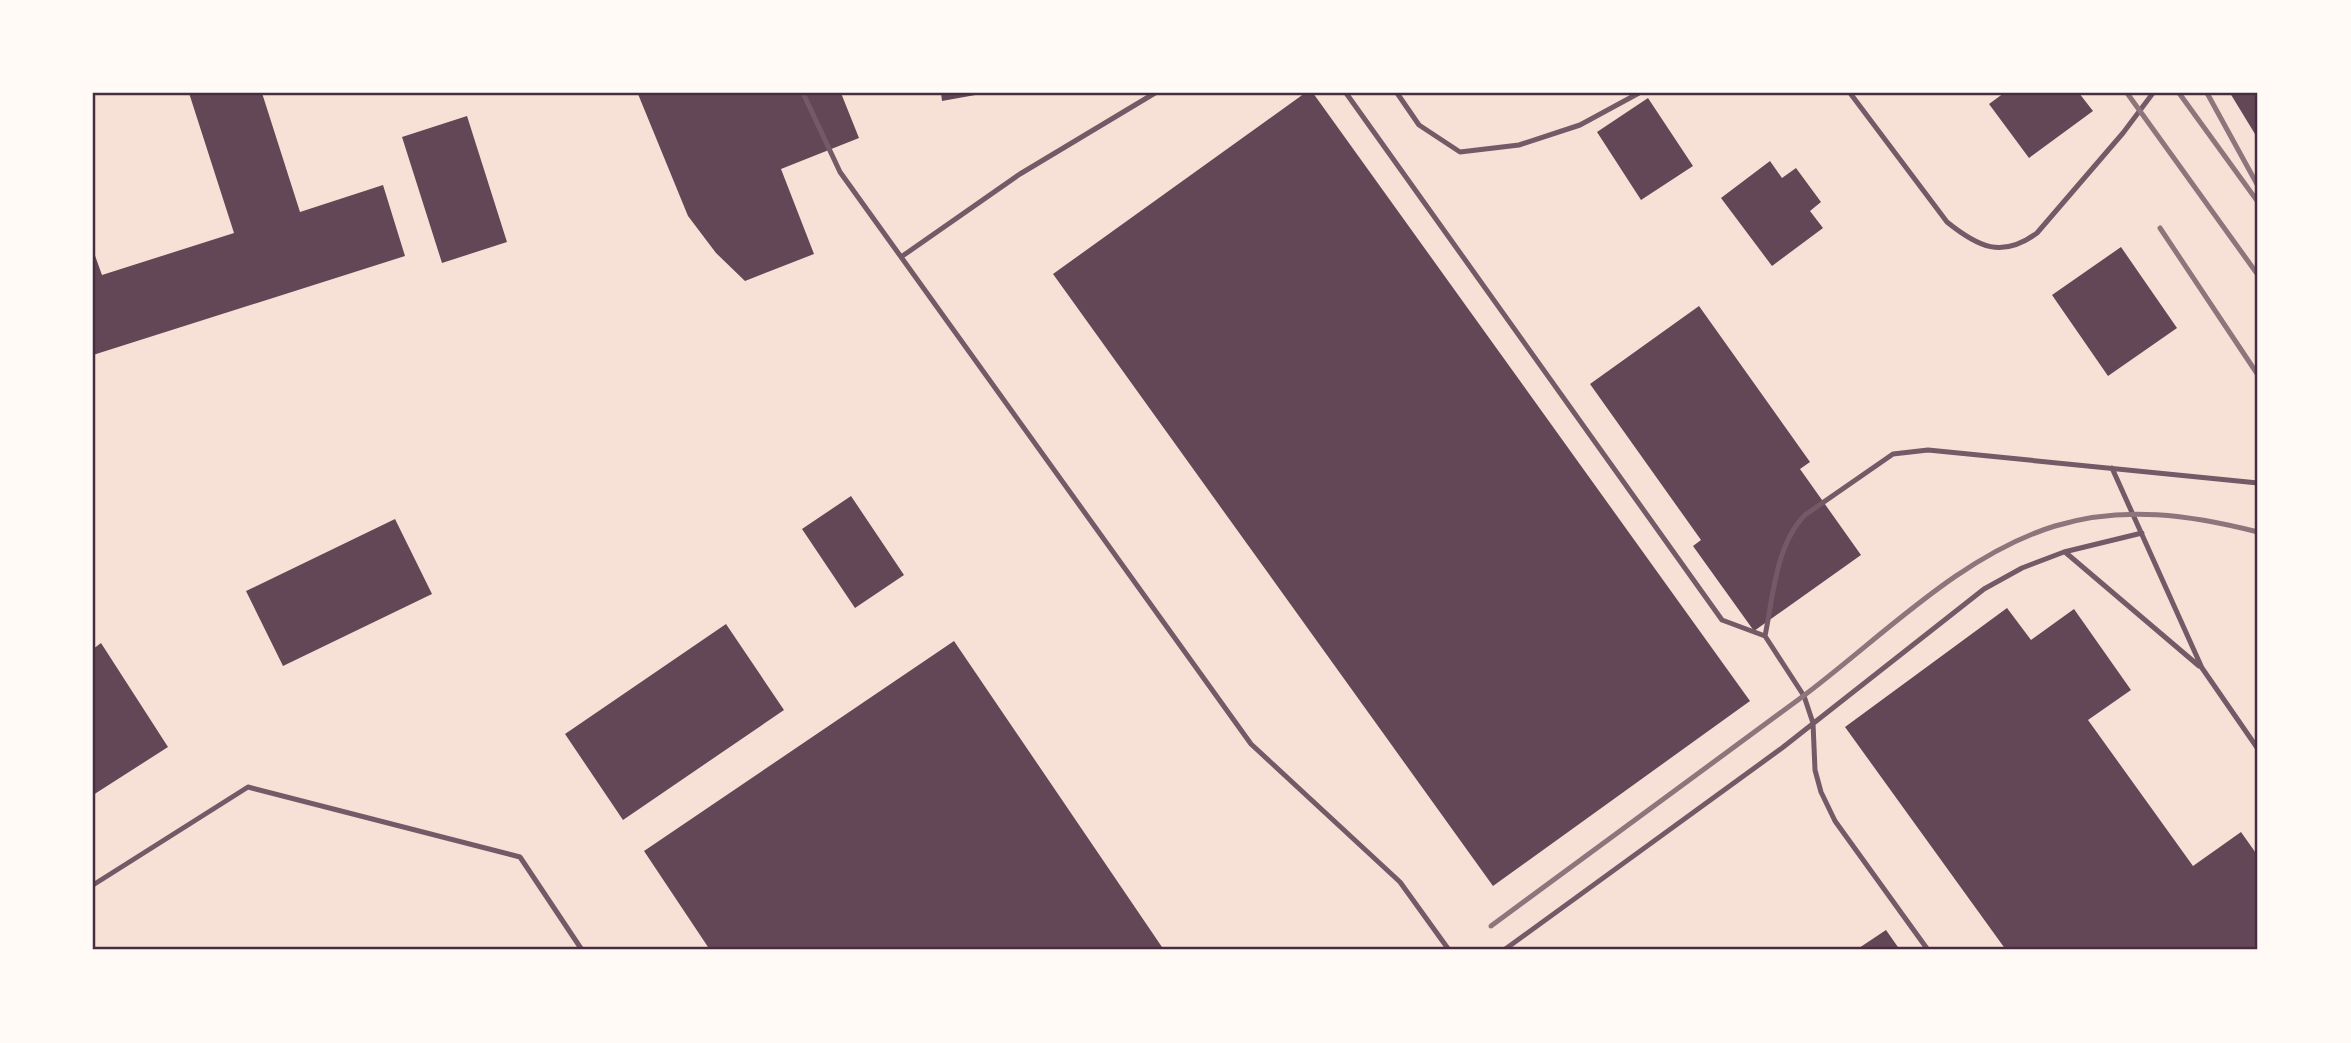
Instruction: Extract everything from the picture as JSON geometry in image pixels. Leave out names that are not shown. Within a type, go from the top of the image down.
[{"type":"lane","points":[[803,93],[840,172],[1251,744],[1400,882],[1449,950]]},
{"type":"lane","points":[[901,257],[1020,174],[1155,93]]},
{"type":"lane","points":[[1346,93],[1722,620],[1765,636],[1804,696],[1814,723],[1815,770],[1821,792],[1835,821],[1928,950]]},
{"type":"lane","points":[[1397,93],[1419,125],[1460,152],[1519,145],[1580,125],[1639,93]]},
{"type":"lane","points":[[1850,93],[1947,222],[1968,238],[1986,247],[2004,247],[2022,244],[2037,233],[2123,133],[2153,93]]},
{"type":"lane","points":[[1765,636],[1786,544],[1793,527],[1805,514],[1893,454],[1928,450],[2258,483]]},
{"type":"lane","points":[[2112,468],[2202,667],[2258,749]]},
{"type":"lane","points":[[1504,950],[1814,723],[1984,589],[2022,568],[2064,552],[2142,533]]},
{"type":"lane","points":[[2064,552],[2202,667]]},
{"type":"lane","points":[[93,885],[248,787],[520,857],[582,950]]},
{"type":"building","points":[[189,93],[262,93],[300,212],[383,185],[405,256],[93,355],[93,250],[102,275],[234,233]]},
{"type":"building","points":[[841,93],[859,138],[781,169],[814,254],[745,281],[716,253],[688,216],[638,94]]},
{"type":"building","points":[[941,93],[981,93],[981,94],[942,101]]},
{"type":"building","points":[[1305,93],[1313,93],[1750,701],[1493,886],[1053,274]]},
{"type":"building","points":[[2004,93],[2079,93],[2093,111],[2029,158],[1989,104]]},
{"type":"building","points":[[2230,93],[2258,93],[2258,139]]},
{"type":"building","points":[[1648,98],[1693,166],[1641,200],[1597,132]]},
{"type":"building","points":[[467,116],[507,242],[442,263],[402,137]]},
{"type":"building","points":[[1770,161],[1782,178],[1796,168],[1821,202],[1810,211],[1823,228],[1772,266],[1721,198]]},
{"type":"building","points":[[2121,247],[2177,328],[2108,376],[2052,295]]},
{"type":"building","points":[[1699,306],[1810,462],[1800,469],[1861,555],[1754,631],[1693,546],[1701,540],[1590,384]]},
{"type":"building","points":[[851,496],[904,575],[855,608],[802,529]]},
{"type":"building","points":[[395,519],[432,594],[283,666],[246,591]]},
{"type":"building","points":[[2007,608],[2031,640],[2074,609],[2131,690],[2088,720],[2193,866],[2241,832],[2258,856],[2258,950],[2006,950],[1845,727]]},
{"type":"building","points":[[726,624],[784,710],[623,820],[565,734]]},
{"type":"building","points":[[954,641],[1164,950],[710,950],[644,851]]},
{"type":"building","points":[[101,643],[168,747],[93,795],[93,649]]},
{"type":"building","points":[[1886,930],[1900,950],[1856,950]]},
{"type":"railway","points":[[2127,93],[2258,275]]},
{"type":"railway","points":[[2179,93],[2258,202]]},
{"type":"railway","points":[[2207,93],[2258,186]]},
{"type":"railway","points":[[2160,228],[2258,375]]},
{"type":"railway","points":[[1491,926],[1802,697],[1922,600],[1986,557],[2020,539],[2080,520],[2131,514],[2182,517],[2258,532]]}]
